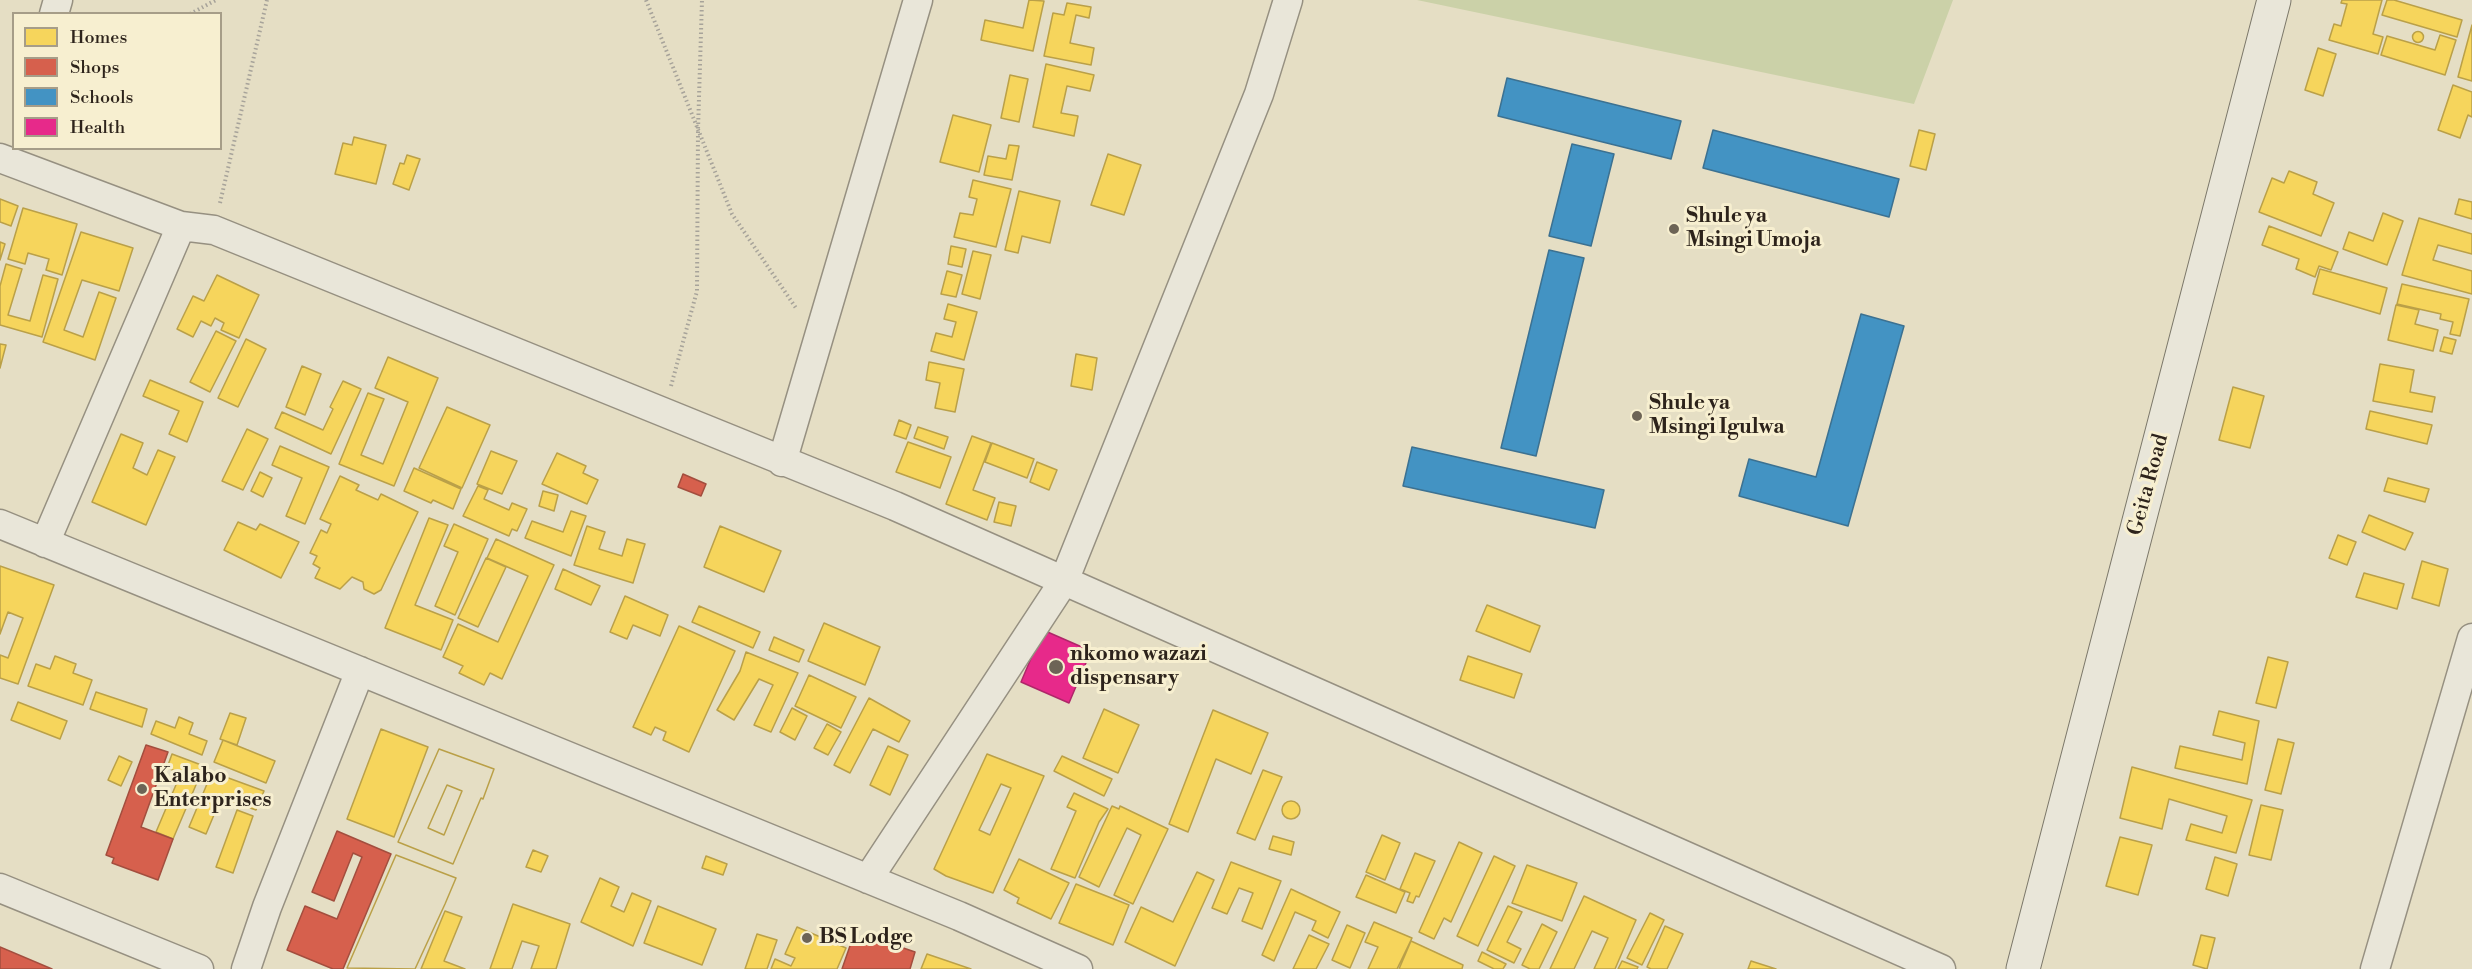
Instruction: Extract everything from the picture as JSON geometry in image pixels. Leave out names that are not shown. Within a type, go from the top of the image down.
[{"type":"main road","name":"Geita Road","points":[[2023,969],[2274,0]]},
{"type":"street","points":[[782,462],[918,0]]},
{"type":"street","points":[[868,879],[1064,581],[1259,94],[1288,0]]},
{"type":"street","points":[[0,158],[28,159],[181,226],[214,230],[895,506],[1941,969]]},
{"type":"street","points":[[45,543],[181,226]]},
{"type":"street","points":[[0,524],[868,879],[1078,969]]},
{"type":"street","points":[[2374,969],[2472,638]]},
{"type":"street","points":[[246,969],[267,908],[360,671]]},
{"type":"street","points":[[0,888],[199,969]]},
{"type":"path","points":[[193,12],[216,0]]},
{"type":"path","points":[[214,230],[267,0]]},
{"type":"path","points":[[646,0],[732,214],[818,339]]},
{"type":"path","points":[[663,413],[697,291],[702,0]]},
{"type":"green space","points":[[1417,0],[1953,0],[1914,104]]},
{"type":"building: Homes","points":[[1029,0],[1044,1],[1033,51],[981,40],[985,20],[1023,28]]},
{"type":"building: Homes","points":[[2342,0],[2382,0],[2373,34],[2383,37],[2378,54],[2329,40],[2334,24],[2341,26],[2347,4],[2341,3]]},
{"type":"building: Homes","points":[[2387,0],[2394,0],[2462,20],[2457,37],[2382,15]]},
{"type":"building: Homes","points":[[1067,3],[1091,7],[1089,18],[1076,15],[1070,43],[1094,48],[1091,65],[1044,56],[1053,13],[1064,15]]},
{"type":"building: Homes","points":[[2472,25],[2472,81],[2458,77]]},
{"type":"building: Homes","points":[[2418,32],[2422,33],[2422,41],[2418,42],[2414,41],[2413,37],[2414,33]]},
{"type":"building: Homes","points":[[2440,35],[2456,40],[2445,75],[2381,55],[2387,36],[2435,50]]},
{"type":"building: Homes","points":[[2318,48],[2336,54],[2323,96],[2305,90]]},
{"type":"building: Homes","points":[[1046,64],[1094,75],[1090,91],[1067,86],[1061,113],[1078,116],[1074,136],[1033,127]]},
{"type":"building: Homes","points":[[1010,75],[1028,79],[1019,122],[1001,118]]},
{"type":"building: Homes","points":[[2453,85],[2472,92],[2472,117],[2468,115],[2460,138],[2438,130]]},
{"type":"building: Homes","points":[[953,115],[991,125],[979,172],[940,162]]},
{"type":"building: Homes","points":[[1919,130],[1935,134],[1926,170],[1910,166]]},
{"type":"building: Homes","points":[[354,137],[386,145],[376,184],[335,174],[343,143],[352,145]]},
{"type":"building: Homes","points":[[1009,145],[1019,146],[1012,180],[984,175],[988,156],[1006,159]]},
{"type":"building: Homes","points":[[1108,154],[1141,165],[1124,215],[1091,205]]},
{"type":"building: Homes","points":[[407,155],[420,159],[409,190],[393,184],[400,163],[404,164]]},
{"type":"building: Homes","points":[[2289,171],[2317,182],[2313,194],[2334,203],[2321,236],[2259,212],[2272,178],[2284,183]]},
{"type":"building: Homes","points":[[973,180],[1011,189],[996,247],[954,237],[960,213],[973,215],[977,199],[969,197]]},
{"type":"building: Homes","points":[[1019,191],[1060,201],[1050,243],[1022,236],[1018,253],[1005,250]]},
{"type":"building: Homes","points":[[0,199],[18,206],[11,226],[0,222]]},
{"type":"building: Homes","points":[[2459,199],[2472,202],[2472,219],[2455,214]]},
{"type":"building: Homes","points":[[23,208],[77,224],[62,275],[46,270],[49,259],[28,253],[25,264],[8,259]]},
{"type":"building: Homes","points":[[2383,213],[2403,221],[2387,265],[2343,249],[2349,232],[2373,241]]},
{"type":"building: Homes","points":[[2419,218],[2472,234],[2472,254],[2438,245],[2433,260],[2472,271],[2472,294],[2402,275]]},
{"type":"building: Homes","points":[[2269,226],[2338,252],[2331,270],[2319,266],[2315,277],[2296,269],[2299,259],[2262,245]]},
{"type":"building: Homes","points":[[81,232],[133,248],[119,291],[82,280],[64,330],[83,337],[99,292],[116,298],[95,360],[43,342]]},
{"type":"building: Homes","points":[[0,242],[5,244],[0,260]]},
{"type":"building: Homes","points":[[951,246],[966,249],[962,267],[948,264]]},
{"type":"building: Homes","points":[[973,251],[991,255],[980,299],[962,294]]},
{"type":"building: Homes","points":[[6,264],[22,269],[8,315],[30,321],[43,275],[58,279],[42,337],[0,325],[0,286]]},
{"type":"building: Homes","points":[[2320,269],[2387,288],[2380,314],[2313,294]]},
{"type":"building: Homes","points":[[947,271],[962,275],[956,297],[941,294]]},
{"type":"building: Homes","points":[[217,275],[259,295],[239,338],[221,330],[224,323],[215,318],[211,326],[201,321],[193,337],[177,329],[193,296],[204,301]]},
{"type":"building: Homes","points":[[2402,284],[2469,299],[2460,336],[2450,334],[2453,322],[2440,319],[2441,314],[2397,304]]},
{"type":"building: Homes","points":[[948,304],[977,312],[964,360],[931,351],[936,333],[952,337],[956,322],[944,319]]},
{"type":"building: Homes","points":[[2396,305],[2419,310],[2415,324],[2438,330],[2433,351],[2388,340]]},
{"type":"building: Homes","points":[[216,331],[236,341],[210,392],[190,382]]},
{"type":"building: Homes","points":[[2444,337],[2456,340],[2452,354],[2440,351]]},
{"type":"building: Homes","points":[[246,339],[266,349],[238,407],[218,398]]},
{"type":"building: Homes","points":[[0,344],[6,345],[0,368]]},
{"type":"building: Homes","points":[[1076,354],[1097,358],[1092,390],[1071,386]]},
{"type":"building: Homes","points":[[388,357],[438,378],[394,486],[339,464],[368,393],[384,399],[361,455],[383,464],[408,402],[375,388]]},
{"type":"building: Homes","points":[[929,362],[964,369],[955,412],[935,408],[940,383],[926,380]]},
{"type":"building: Homes","points":[[2380,364],[2414,370],[2410,392],[2435,397],[2432,412],[2373,401]]},
{"type":"building: Homes","points":[[302,366],[321,374],[305,415],[286,407]]},
{"type":"building: Homes","points":[[150,380],[203,402],[187,442],[169,434],[179,411],[143,396]]},
{"type":"building: Homes","points":[[343,381],[361,389],[331,454],[275,428],[282,412],[323,430],[333,409],[330,407]]},
{"type":"building: Homes","points":[[2233,387],[2264,396],[2250,448],[2219,440]]},
{"type":"building: Homes","points":[[447,407],[490,425],[462,488],[419,468]]},
{"type":"building: Homes","points":[[2370,411],[2432,425],[2427,444],[2366,429]]},
{"type":"building: Homes","points":[[899,420],[911,425],[906,439],[894,435]]},
{"type":"building: Homes","points":[[918,427],[948,437],[944,449],[914,438]]},
{"type":"building: Homes","points":[[247,429],[268,439],[243,490],[222,481]]},
{"type":"building: Homes","points":[[121,434],[143,443],[133,468],[147,475],[158,450],[175,457],[146,525],[92,502]]},
{"type":"building: Homes","points":[[972,436],[991,443],[973,490],[995,498],[987,520],[946,504]]},
{"type":"building: Homes","points":[[908,442],[951,457],[940,488],[896,472]]},
{"type":"building: Homes","points":[[992,443],[1034,459],[1027,478],[985,462]]},
{"type":"building: Homes","points":[[280,446],[329,467],[305,524],[286,516],[302,478],[272,465]]},
{"type":"building: Homes","points":[[491,451],[517,461],[502,494],[477,484]]},
{"type":"building: Homes","points":[[557,453],[586,466],[583,473],[598,480],[587,504],[542,484]]},
{"type":"building: Homes","points":[[1037,462],[1057,470],[1049,490],[1030,482]]},
{"type":"building: Homes","points":[[414,468],[461,489],[453,509],[433,500],[431,503],[404,491]]},
{"type":"building: Homes","points":[[260,472],[272,478],[263,497],[251,491]]},
{"type":"building: Homes","points":[[340,476],[359,485],[356,490],[378,500],[381,494],[418,512],[381,590],[374,594],[364,589],[363,582],[352,577],[340,589],[315,578],[320,568],[313,564],[317,556],[310,553],[321,530],[327,533],[331,524],[320,519]]},
{"type":"building: Homes","points":[[2388,478],[2429,489],[2425,502],[2384,491]]},
{"type":"building: Homes","points":[[478,486],[488,490],[484,499],[509,510],[512,503],[527,509],[517,531],[512,529],[509,536],[463,516]]},
{"type":"building: Homes","points":[[543,491],[558,495],[554,511],[539,506]]},
{"type":"building: Homes","points":[[999,502],[1016,506],[1011,526],[994,522]]},
{"type":"building: Homes","points":[[571,511],[586,516],[571,556],[525,538],[532,521],[563,532]]},
{"type":"building: Homes","points":[[2369,515],[2413,533],[2405,550],[2362,532]]},
{"type":"building: Homes","points":[[429,518],[448,525],[415,605],[453,620],[441,650],[385,628]]},
{"type":"building: Homes","points":[[238,522],[256,530],[260,524],[299,542],[281,578],[224,550]]},
{"type":"building: Homes","points":[[454,524],[488,539],[455,615],[435,606],[458,552],[444,546]]},
{"type":"building: Homes","points":[[587,526],[605,532],[599,549],[622,556],[627,539],[645,544],[633,583],[574,565]]},
{"type":"building: Homes","points":[[720,526],[781,551],[764,592],[704,567]]},
{"type":"building: Homes","points":[[2338,535],[2356,542],[2347,565],[2329,558]]},
{"type":"building: Homes","points":[[496,539],[554,565],[502,679],[490,673],[484,685],[459,673],[463,666],[443,657],[458,624],[498,642],[528,576],[487,558]]},
{"type":"building: Homes","points":[[486,558],[506,567],[478,627],[458,618]]},
{"type":"building: Homes","points":[[2422,561],[2448,569],[2439,606],[2412,598]]},
{"type":"building: Homes","points":[[0,566],[54,585],[18,684],[0,678],[0,655],[8,658],[23,618],[8,612],[0,634]]},
{"type":"building: Homes","points":[[563,569],[600,586],[591,605],[555,589]]},
{"type":"building: Homes","points":[[2364,573],[2404,584],[2397,609],[2356,597]]},
{"type":"building: Homes","points":[[625,596],[668,615],[660,636],[633,625],[627,639],[610,632]]},
{"type":"building: Homes","points":[[1487,605],[1540,626],[1530,652],[1476,631]]},
{"type":"building: Homes","points":[[699,606],[760,632],[753,648],[692,622]]},
{"type":"building: Homes","points":[[824,623],[880,647],[865,685],[808,661]]},
{"type":"building: Homes","points":[[679,626],[735,651],[689,752],[663,740],[666,732],[655,727],[651,735],[633,727]]},
{"type":"building: Homes","points":[[774,637],[804,650],[799,662],[769,650]]},
{"type":"building: Homes","points":[[746,652],[798,673],[771,732],[754,725],[773,685],[759,679],[734,720],[717,710],[740,671]]},
{"type":"building: Homes","points":[[55,656],[76,664],[73,673],[92,680],[83,705],[28,686],[36,664],[50,669]]},
{"type":"building: Homes","points":[[1468,656],[1522,674],[1514,698],[1460,680]]},
{"type":"building: Homes","points":[[2268,657],[2288,662],[2276,708],[2256,703]]},
{"type":"building: Homes","points":[[809,675],[856,697],[841,728],[795,706]]},
{"type":"building: Homes","points":[[96,692],[147,709],[142,727],[90,709]]},
{"type":"building: Homes","points":[[869,698],[910,721],[899,742],[873,729],[850,773],[834,765]]},
{"type":"building: Homes","points":[[18,702],[67,721],[60,739],[11,720]]},
{"type":"building: Homes","points":[[792,708],[807,716],[795,740],[780,732]]},
{"type":"building: Homes","points":[[1104,709],[1139,725],[1118,773],[1083,758]]},
{"type":"building: Homes","points":[[1213,710],[1268,733],[1251,774],[1216,759],[1188,832],[1169,824]]},
{"type":"building: Homes","points":[[2219,711],[2259,721],[2247,784],[2175,768],[2180,746],[2242,760],[2245,743],[2213,735]]},
{"type":"building: Homes","points":[[230,713],[246,718],[237,745],[220,739]]},
{"type":"building: Homes","points":[[179,717],[193,723],[189,734],[207,741],[202,755],[151,734],[156,721],[175,728]]},
{"type":"building: Homes","points":[[827,724],[841,732],[828,755],[814,748]]},
{"type":"building: Homes","points":[[381,729],[428,747],[394,837],[347,819]]},
{"type":"building: Homes","points":[[2278,739],[2294,743],[2281,794],[2265,790]]},
{"type":"building: Homes","points":[[223,740],[275,761],[266,783],[214,762]]},
{"type":"building: Homes","points":[[888,746],[908,755],[890,795],[870,785]]},
{"type":"building: Homes","points":[[439,749],[494,769],[453,864],[398,842]],"holes":[[[447,785],[462,791],[444,835],[428,828]]]},
{"type":"building: Homes","points":[[439,749],[494,769],[453,864],[398,842]],"holes":[[[447,785],[462,791],[444,835],[428,828]]]},
{"type":"building: Homes","points":[[172,754],[204,766],[173,839],[156,832],[181,773],[167,768]]},
{"type":"building: Homes","points":[[987,754],[1044,776],[993,893],[946,876],[934,869]],"holes":[[[1001,784],[1011,788],[990,835],[979,830]]]},
{"type":"building: Homes","points":[[119,756],[132,762],[121,786],[108,780]]},
{"type":"building: Homes","points":[[1062,756],[1112,779],[1104,796],[1054,771]]},
{"type":"building: Homes","points":[[2132,767],[2252,800],[2236,853],[2186,840],[2191,824],[2222,833],[2227,816],[2169,799],[2162,829],[2120,818]]},
{"type":"building: Homes","points":[[1263,770],[1282,777],[1255,840],[1237,833]]},
{"type":"building: Homes","points":[[212,772],[264,791],[256,810],[221,798],[206,834],[189,827]]},
{"type":"building: Homes","points":[[1074,793],[1108,809],[1099,822],[1075,878],[1051,869],[1076,811],[1067,807]]},
{"type":"building: Homes","points":[[1291,801],[1297,804],[1300,810],[1297,816],[1291,819],[1285,816],[1282,810],[1285,804]]},
{"type":"building: Homes","points":[[2261,805],[2283,810],[2271,860],[2249,855]]},
{"type":"building: Homes","points":[[1112,806],[1119,809],[1120,806],[1168,829],[1133,904],[1114,895],[1141,835],[1127,828],[1099,887],[1079,877]]},
{"type":"building: Homes","points":[[237,810],[253,816],[233,873],[216,867]]},
{"type":"building: Homes","points":[[1382,835],[1400,843],[1385,880],[1366,872]]},
{"type":"building: Homes","points":[[1273,836],[1294,842],[1291,855],[1269,849]]},
{"type":"building: Homes","points":[[2120,837],[2152,845],[2138,895],[2106,886]]},
{"type":"building: Homes","points":[[1459,842],[1482,853],[1451,922],[1444,918],[1434,939],[1419,932]]},
{"type":"building: Homes","points":[[533,850],[548,856],[541,872],[526,867]]},
{"type":"building: Homes","points":[[1415,853],[1435,861],[1419,897],[1416,896],[1413,903],[1407,901],[1410,893],[1400,889]]},
{"type":"building: Homes","points":[[396,855],[456,878],[445,904],[415,969],[347,968]]},
{"type":"building: Homes","points":[[396,855],[456,878],[445,904],[415,969],[347,968]]},
{"type":"building: Homes","points":[[706,856],[727,864],[723,875],[702,868]]},
{"type":"building: Homes","points":[[1494,856],[1515,866],[1478,946],[1457,936]]},
{"type":"building: Homes","points":[[2215,857],[2237,864],[2228,896],[2206,889]]},
{"type":"building: Homes","points":[[1019,859],[1069,883],[1051,919],[1017,903],[1019,898],[1004,890]]},
{"type":"building: Homes","points":[[1231,862],[1281,881],[1262,929],[1242,921],[1253,893],[1239,888],[1227,914],[1212,908]]},
{"type":"building: Homes","points":[[1527,865],[1577,883],[1562,921],[1512,903]]},
{"type":"building: Homes","points":[[1197,872],[1214,880],[1175,966],[1125,942],[1141,907],[1173,922]]},
{"type":"building: Homes","points":[[1366,875],[1405,892],[1396,913],[1356,897]]},
{"type":"building: Homes","points":[[600,878],[619,887],[611,906],[624,912],[632,893],[651,901],[633,946],[581,922]]},
{"type":"building: Homes","points":[[1076,884],[1129,905],[1113,945],[1059,923]]},
{"type":"building: Homes","points":[[1291,889],[1340,912],[1328,938],[1312,930],[1316,921],[1295,912],[1274,961],[1262,955]]},
{"type":"building: Homes","points":[[1584,896],[1636,920],[1615,969],[1594,969],[1608,938],[1592,931],[1574,969],[1550,969]]},
{"type":"building: Homes","points":[[513,904],[570,924],[556,969],[531,969],[539,946],[522,941],[512,969],[490,969]]},
{"type":"building: Homes","points":[[658,906],[716,929],[702,965],[644,943]]},
{"type":"building: Homes","points":[[1508,906],[1522,912],[1507,942],[1521,949],[1514,963],[1487,950]]},
{"type":"building: Homes","points":[[445,911],[462,917],[444,961],[465,969],[421,969]]},
{"type":"building: Homes","points":[[1650,913],[1664,920],[1642,965],[1627,958]]},
{"type":"building: Homes","points":[[1374,922],[1412,938],[1397,969],[1368,969],[1378,947],[1365,942]]},
{"type":"building: Homes","points":[[1542,924],[1557,932],[1539,969],[1530,969],[1522,965]]},
{"type":"building: Homes","points":[[1347,925],[1365,933],[1350,968],[1332,960]]},
{"type":"building: Homes","points":[[1665,926],[1683,934],[1667,969],[1651,969],[1647,967]]},
{"type":"building: Homes","name":"BS Lodge","points":[[797,927],[846,948],[837,969],[771,969],[775,959],[791,966],[795,958],[785,954]]},
{"type":"building: Homes","points":[[757,934],[777,940],[767,969],[745,969]]},
{"type":"building: Homes","points":[[1309,935],[1329,944],[1316,969],[1293,969]]},
{"type":"building: Homes","points":[[2201,935],[2215,938],[2207,969],[2193,965]]},
{"type":"building: Homes","points":[[1411,941],[1463,965],[1462,969],[1399,969]]},
{"type":"building: Homes","points":[[1482,952],[1506,964],[1503,969],[1494,969],[1478,961]]},
{"type":"building: Homes","points":[[927,954],[971,969],[921,969]]},
{"type":"building: Homes","points":[[1622,961],[1638,967],[1637,969],[1618,969]]},
{"type":"building: Homes","points":[[1751,961],[1776,969],[1748,969]]},
{"type":"building: Shops","points":[[683,474],[706,484],[701,496],[678,487]]},
{"type":"building: Shops","name":"Kalabo Enterprises","points":[[146,745],[168,752],[141,827],[173,839],[158,880],[112,863],[114,858],[106,855]]},
{"type":"building: Shops","points":[[337,831],[391,854],[343,969],[333,969],[287,950],[305,906],[337,919],[362,857],[353,853],[334,901],[312,892]]},
{"type":"building: Shops","points":[[877,935],[880,940],[915,952],[910,969],[842,969],[852,940],[863,944]]},
{"type":"building: Shops","points":[[0,947],[52,969],[0,969]]},
{"type":"building: Schools","points":[[1507,78],[1681,121],[1671,159],[1498,116]]},
{"type":"building: Schools","points":[[1713,130],[1899,179],[1889,217],[1703,168]]},
{"type":"building: Schools","points":[[1572,144],[1614,154],[1591,246],[1549,236]]},
{"type":"building: Schools","points":[[1549,250],[1584,258],[1536,456],[1501,448]]},
{"type":"building: Schools","points":[[1861,314],[1904,326],[1848,526],[1739,496],[1749,459],[1816,477]]},
{"type":"building: Schools","points":[[1412,447],[1604,490],[1595,528],[1403,486]]},
{"type":"building: Health","name":"nkomo wazazi dispensary","points":[[1043,630],[1091,651],[1069,703],[1021,682]]},
{"type":"place","name":"Shule ya Msingi Umoja","points":[[1674,229]]},
{"type":"place","name":"Shule ya Msingi Igulwa","points":[[1637,416]]},
{"type":"place","name":"nkomo wazazi dispensary","points":[[1056,667]]},
{"type":"place","name":"Kalabo Enterprises","points":[[142,789]]},
{"type":"place","name":"BS Lodge","points":[[807,938]]}]
